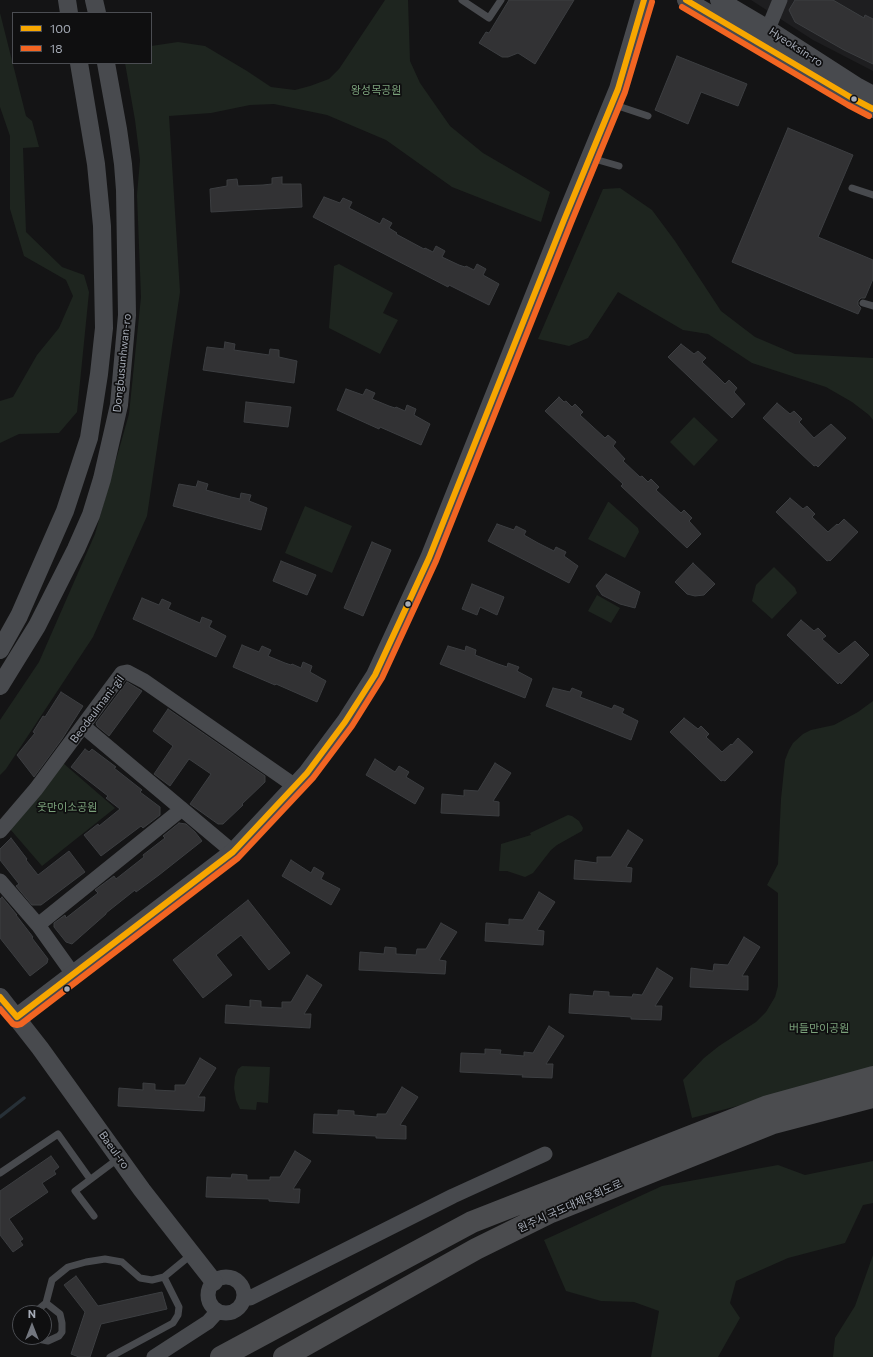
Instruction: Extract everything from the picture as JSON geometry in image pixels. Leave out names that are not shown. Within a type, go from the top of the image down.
[{"type":"highway","points":[[221,1357],[472,1222],[768,1106],[873,1077]]},
{"type":"highway","name":"원주시 국도대체우회도로","points":[[284,1357],[476,1249],[551,1212],[773,1122],[873,1097]]},
{"type":"street","points":[[67,0],[69,12]]},
{"type":"street","points":[[94,0],[97,12]]},
{"type":"street","points":[[17,1017],[233,852],[307,773],[345,722],[375,675],[429,558],[618,89],[644,0]]},
{"type":"street","name":"Hyeoksin-ro","points":[[686,0],[873,109]]},
{"type":"street","name":"Hyeoksin-ro","points":[[719,0],[873,95]]},
{"type":"street","points":[[768,29],[780,0]]},
{"type":"street","name":"Dongbusunhwan-ro","points":[[0,650],[19,616],[66,511],[89,438],[99,374],[104,328],[102,226],[96,164],[79,64]]},
{"type":"street","name":"Dongbusunhwan-ro","points":[[0,686],[37,626],[91,515],[102,479],[119,405],[127,314],[125,190],[118,129],[106,64]]},
{"type":"street","name":"Beodeulmani-gil","points":[[0,832],[36,789],[122,673],[127,672],[131,672],[295,786]]},
{"type":"street","points":[[83,726],[233,852]]},
{"type":"street","points":[[38,925],[182,809]]},
{"type":"street","points":[[0,881],[38,925],[73,974]]},
{"type":"street","name":"Baeul-ro","points":[[0,997],[17,1017],[119,1158],[214,1282]]},
{"type":"street","points":[[244,1297],[250,1298],[453,1196],[545,1154]]},
{"type":"street","points":[[222,1277],[234,1278],[242,1286],[244,1297],[240,1307],[235,1311],[224,1313],[213,1307],[209,1302],[208,1295],[209,1289],[214,1282],[222,1277]]},
{"type":"street","points":[[154,1357],[208,1322],[218,1311]]},
{"type":"lane","points":[[462,0],[490,18],[500,0]]},
{"type":"lane","points":[[612,104],[648,116]]},
{"type":"lane","points":[[590,158],[619,166]]},
{"type":"lane","points":[[852,188],[873,195]]},
{"type":"lane","points":[[863,302],[873,306]]},
{"type":"lane","points":[[0,1174],[58,1134],[90,1179]]},
{"type":"lane","points":[[94,1216],[75,1191],[119,1158]]},
{"type":"lane","points":[[44,1305],[46,1303],[52,1280],[68,1267],[105,1259],[122,1262],[140,1278],[152,1280],[164,1277],[192,1254]]},
{"type":"lane","points":[[110,1357],[173,1323],[178,1314],[179,1307],[164,1277]]},
{"type":"lane","points":[[52,1308],[60,1314],[62,1332],[59,1336],[52,1339]]},
{"type":"shaded area","points":[[751,0],[873,0],[873,71],[813,40]]},
{"type":"green space","name":"왕성목공원","points":[[385,0],[408,0],[410,61],[420,83],[450,126],[483,153],[550,192],[541,222],[452,187],[386,140],[327,115],[274,104],[250,105],[211,113],[169,116],[180,292],[147,516],[93,637],[6,769],[0,775],[0,720],[39,662],[95,534],[129,414],[141,297],[137,195],[140,160],[125,64],[152,64],[152,46],[178,42],[205,46],[271,87],[295,90],[329,79],[339,69]]},
{"type":"green space","points":[[0,13],[26,116],[32,121],[39,147],[23,148],[26,232],[62,267],[84,275],[89,292],[77,412],[59,433],[19,434],[0,443],[0,401],[13,397],[37,355],[59,328],[73,296],[66,280],[24,256],[10,209],[10,136],[0,107]]},
{"type":"green space","points":[[620,188],[652,210],[675,241],[721,311],[755,337],[795,354],[873,358],[873,420],[852,402],[826,387],[752,363],[708,334],[683,330],[618,292],[588,338],[569,346],[538,339],[603,189]]},
{"type":"green space","points":[[339,264],[393,293],[383,313],[398,320],[380,354],[329,328],[334,266]]},
{"type":"green space","points":[[694,417],[718,440],[694,466],[670,442]]},
{"type":"green space","points":[[608,502],[638,528],[639,532],[625,558],[588,539]]},
{"type":"green space","points":[[305,506],[352,526],[332,573],[285,553]]},
{"type":"green space","points":[[774,567],[795,588],[797,593],[772,619],[752,601],[756,585]]},
{"type":"green space","points":[[597,595],[620,608],[611,623],[588,611]]},
{"type":"green space","name":"버들만이공원","points":[[873,701],[873,1070],[692,1118],[683,1080],[704,1058],[719,1046],[756,1022],[766,1012],[775,997],[778,986],[778,893],[767,885],[778,864],[781,799],[785,760],[789,750],[793,743],[803,734],[811,730],[834,725],[858,712]]},
{"type":"green space","name":"웃만이소공원","points":[[63,763],[115,808],[42,866],[10,829]]},
{"type":"green space","points":[[568,815],[579,821],[583,828],[582,831],[551,850],[533,873],[525,877],[507,871],[499,871],[501,844],[531,835],[530,833]]},
{"type":"green space","points":[[242,1066],[270,1067],[268,1103],[257,1102],[256,1110],[240,1109],[236,1100],[234,1088],[235,1077],[238,1069]]},
{"type":"green space","points":[[873,1161],[873,1203],[863,1205],[845,1243],[788,1258],[736,1281],[730,1303],[740,1318],[718,1357],[651,1357],[659,1311],[634,1302],[601,1301],[566,1291],[544,1240],[662,1186],[778,1165],[805,1175]]},
{"type":"green space","points":[[873,1255],[873,1357],[833,1357],[835,1338],[855,1306]]},
{"type":"building","points":[[509,0],[574,0],[535,64],[518,53],[508,57],[502,57],[479,43],[486,32],[489,33]]},
{"type":"building","points":[[795,0],[833,0],[864,18],[865,15],[873,19],[873,64],[844,50],[795,22],[789,10]]},
{"type":"building","points":[[677,56],[747,84],[738,106],[701,92],[688,124],[655,110]]},
{"type":"building","points":[[788,128],[853,155],[818,237],[873,260],[873,279],[865,298],[861,298],[858,301],[858,305],[861,308],[858,314],[732,262]]},
{"type":"building","points":[[282,177],[282,184],[301,184],[302,207],[211,212],[210,189],[227,186],[227,180],[237,179],[238,186],[263,185],[272,184],[272,178]]},
{"type":"building","points":[[324,197],[340,203],[343,198],[352,202],[349,208],[380,224],[383,218],[392,223],[389,228],[397,233],[396,234],[424,249],[425,248],[433,252],[436,246],[445,251],[442,257],[459,265],[466,266],[474,270],[477,264],[486,269],[483,275],[499,284],[489,305],[449,285],[448,287],[313,217]]},
{"type":"building","points":[[225,342],[235,344],[234,350],[269,355],[270,349],[279,350],[279,357],[297,361],[294,383],[203,370],[207,347],[224,349]]},
{"type":"building","points":[[681,344],[694,354],[698,351],[706,358],[702,362],[725,384],[729,380],[737,388],[734,392],[745,404],[732,418],[668,357]]},
{"type":"building","points":[[346,389],[363,395],[366,389],[375,393],[372,399],[389,406],[405,411],[407,405],[416,409],[414,415],[430,424],[421,445],[380,427],[379,429],[337,410]]},
{"type":"building","points":[[559,397],[572,407],[575,404],[583,412],[580,415],[605,438],[608,435],[616,442],[613,446],[625,459],[623,461],[640,477],[642,476],[648,482],[651,479],[659,487],[656,490],[681,513],[684,510],[692,518],[689,521],[701,534],[687,548],[621,486],[623,484],[545,411]]},
{"type":"building","points":[[246,402],[291,407],[288,427],[244,422]]},
{"type":"building","points":[[777,403],[790,414],[794,411],[802,419],[799,422],[814,438],[831,424],[846,438],[818,467],[816,465],[814,466],[763,418]]},
{"type":"building","points":[[198,481],[208,484],[206,490],[231,497],[240,499],[241,493],[251,495],[249,501],[267,508],[261,530],[173,506],[179,484],[196,487]]},
{"type":"building","points":[[790,498],[803,509],[807,506],[815,514],[812,517],[828,532],[844,519],[858,532],[830,561],[827,561],[776,512]]},
{"type":"building","points":[[497,524],[514,530],[516,526],[526,531],[524,535],[538,543],[554,551],[556,547],[566,552],[564,556],[578,566],[569,583],[488,541]]},
{"type":"building","points":[[372,542],[391,550],[363,616],[344,608]]},
{"type":"building","points":[[281,561],[316,575],[307,595],[273,581]]},
{"type":"building","points":[[693,563],[715,584],[704,595],[695,596],[687,594],[675,582]]},
{"type":"building","points":[[606,574],[640,592],[635,608],[620,604],[602,595],[596,586]]},
{"type":"building","points":[[472,584],[504,597],[497,615],[480,607],[477,615],[462,609]]},
{"type":"building","points":[[142,598],[159,605],[162,599],[171,603],[168,609],[200,623],[202,617],[212,621],[209,627],[226,636],[216,657],[133,619]]},
{"type":"building","points":[[801,620],[814,631],[818,628],[826,636],[822,639],[839,654],[855,641],[869,655],[841,684],[840,682],[838,684],[787,635]]},
{"type":"building","points":[[242,645],[259,652],[262,646],[271,650],[268,656],[301,668],[303,662],[312,666],[310,672],[326,681],[317,702],[233,667]]},
{"type":"building","points":[[448,646],[465,651],[466,646],[476,650],[475,655],[507,667],[508,663],[519,667],[517,671],[532,679],[525,698],[440,664]]},
{"type":"building","points":[[127,682],[142,691],[109,736],[97,726],[96,723]]},
{"type":"building","points":[[553,688],[570,692],[572,688],[582,692],[580,697],[612,709],[614,705],[624,709],[622,713],[638,721],[631,740],[546,706]]},
{"type":"building","points":[[61,692],[83,706],[62,739],[34,777],[17,755],[35,733],[33,732],[43,716],[45,717]]},
{"type":"building","points":[[168,709],[265,776],[265,782],[223,824],[218,824],[190,804],[211,774],[189,759],[170,786],[154,774],[173,746],[153,731]]},
{"type":"building","points":[[684,718],[698,729],[701,726],[709,734],[706,737],[722,752],[731,744],[732,745],[738,738],[753,752],[725,781],[721,781],[670,732]]},
{"type":"building","points":[[85,749],[89,752],[92,749],[116,767],[114,768],[142,790],[140,792],[160,807],[160,815],[143,828],[141,826],[101,856],[84,835],[98,824],[99,826],[120,809],[106,798],[108,796],[71,767]]},
{"type":"building","points":[[375,759],[395,772],[399,766],[409,772],[406,777],[424,788],[415,804],[366,775]]},
{"type":"building","points":[[495,763],[511,773],[493,801],[499,802],[499,816],[441,813],[442,794],[464,796],[464,790],[478,791]]},
{"type":"building","points":[[179,823],[186,824],[202,841],[136,892],[135,890],[106,913],[72,944],[66,942],[54,927],[54,923],[65,915],[66,918],[98,893],[95,890],[114,876],[116,879],[144,857],[143,855],[165,838],[163,836]]},
{"type":"building","points":[[628,830],[643,840],[626,867],[632,868],[631,882],[574,879],[575,860],[597,863],[597,857],[611,857]]},
{"type":"building","points":[[11,838],[38,875],[69,851],[85,872],[41,905],[32,905],[16,886],[19,884],[0,860],[0,849]]},
{"type":"building","points":[[291,860],[311,873],[314,867],[324,873],[321,879],[340,889],[331,905],[282,876]]},
{"type":"building","points":[[539,892],[555,902],[537,930],[544,931],[543,945],[485,941],[486,923],[509,925],[509,919],[523,920]]},
{"type":"building","points":[[2,897],[17,915],[48,959],[47,963],[30,976],[0,938],[0,899]]},
{"type":"building","points":[[248,900],[290,953],[269,970],[241,935],[216,955],[232,975],[203,998],[173,960]]},
{"type":"building","points":[[441,923],[457,932],[439,960],[446,961],[445,974],[359,970],[360,952],[384,954],[385,947],[396,948],[396,954],[416,955],[417,949],[426,949]]},
{"type":"building","points":[[744,937],[760,947],[742,976],[748,976],[748,990],[690,987],[691,968],[713,971],[714,964],[728,965]]},
{"type":"building","points":[[657,968],[673,978],[655,1006],[662,1006],[661,1020],[631,1019],[631,1017],[569,1013],[570,994],[593,996],[594,991],[609,992],[609,996],[632,997],[633,994],[642,995]]},
{"type":"building","points":[[307,975],[322,985],[304,1014],[311,1014],[310,1028],[225,1023],[226,1005],[250,1007],[250,1000],[261,1001],[261,1007],[282,1008],[282,1002],[291,1002]]},
{"type":"building","points":[[549,1026],[564,1036],[546,1064],[553,1064],[552,1078],[460,1072],[461,1053],[485,1054],[485,1049],[501,1050],[500,1054],[524,1056],[524,1052],[533,1053]]},
{"type":"building","points":[[200,1058],[216,1068],[198,1097],[205,1097],[204,1111],[118,1106],[119,1088],[143,1090],[143,1083],[155,1084],[155,1090],[175,1091],[175,1085],[185,1085]]},
{"type":"building","points":[[402,1087],[418,1097],[400,1125],[406,1126],[406,1139],[313,1133],[314,1114],[338,1115],[338,1110],[354,1111],[354,1115],[377,1117],[377,1114],[386,1114]]},
{"type":"building","points":[[295,1151],[311,1161],[293,1189],[300,1189],[299,1203],[269,1201],[269,1199],[206,1197],[207,1177],[231,1178],[232,1174],[247,1175],[247,1180],[270,1180],[270,1177],[280,1177]]},
{"type":"building","points":[[51,1156],[59,1167],[54,1171],[56,1174],[42,1183],[48,1192],[9,1219],[23,1239],[20,1241],[23,1245],[13,1252],[0,1235],[0,1191]]},
{"type":"building","points":[[76,1276],[98,1306],[162,1292],[167,1309],[101,1324],[90,1357],[79,1357],[71,1354],[85,1312],[64,1285]]},
{"type":"waterway","points":[[0,1117],[24,1098]]},
{"type":"transit line","name":"100","points":[[0,997],[17,1017],[233,852],[307,773],[345,722],[375,675],[429,558],[618,89],[644,0]]},
{"type":"transit line","name":"100","points":[[686,0],[873,109]]},
{"type":"transit line","name":"18","points":[[0,1009],[13,1024],[21,1024],[238,858],[313,778],[352,726],[382,678],[436,561],[625,92],[652,2]]},
{"type":"transit line","name":"18","points":[[682,7],[869,116]]}]
